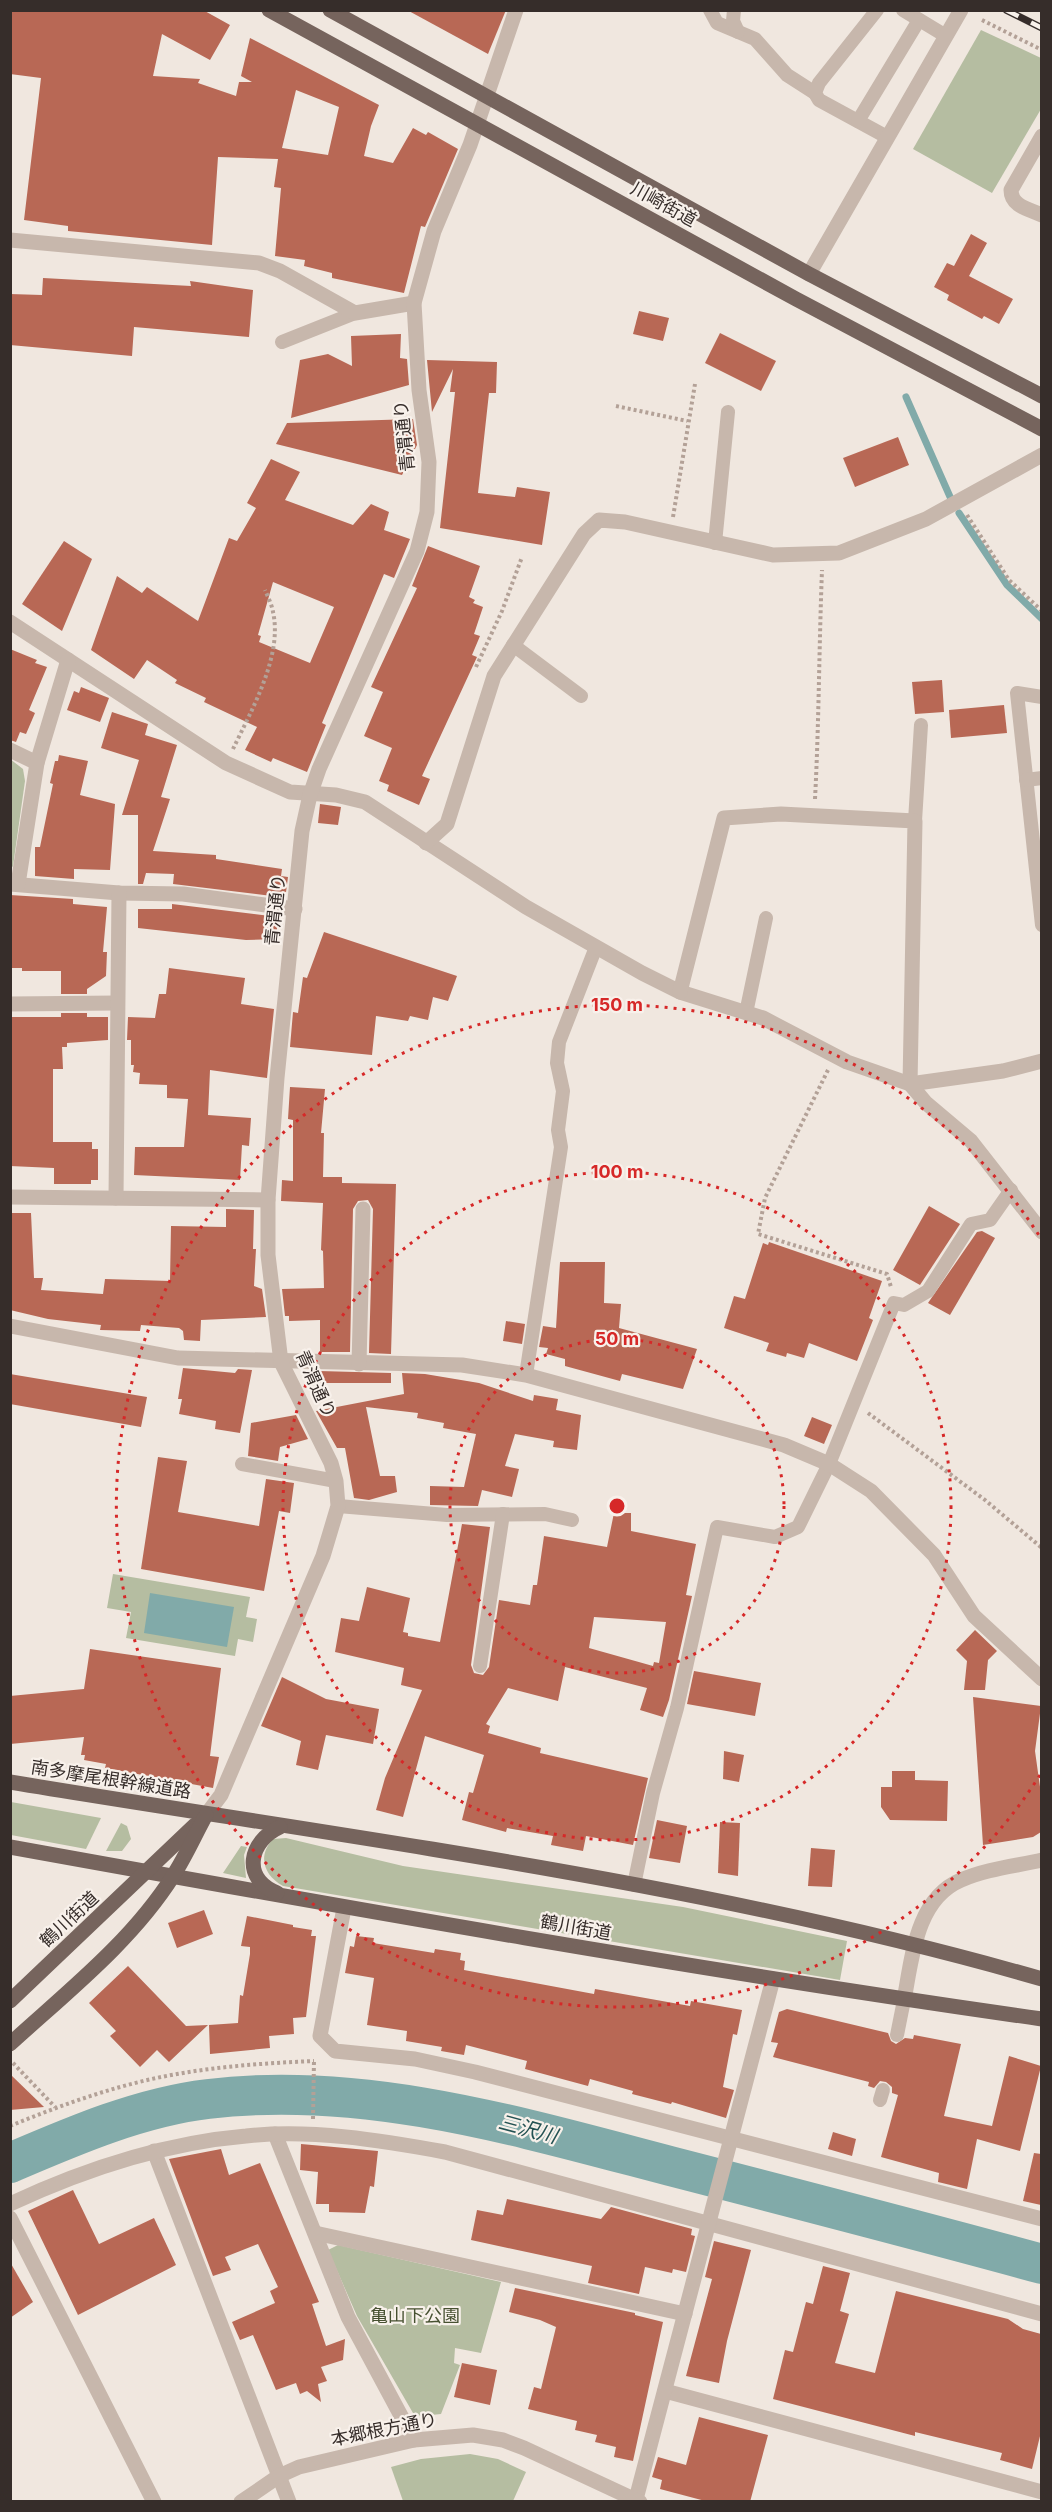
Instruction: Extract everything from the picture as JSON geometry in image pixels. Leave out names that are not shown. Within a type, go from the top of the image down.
[{"type":"main road","name":"川崎街道","points":[[269,10],[796,299],[1041,429]]},
{"type":"main road","name":"川崎街道","points":[[330,10],[808,274],[1041,396]]},
{"type":"main road","name":"南多摩尾根幹線道路","points":[[10,1782],[206,1815]]},
{"type":"main road","points":[[10,2044],[107,1956],[146,1912],[173,1876],[206,1815],[698,1896],[915,1946],[1041,1979]]},
{"type":"main road","name":"鶴川街道","points":[[10,2001],[206,1815]]},
{"type":"main road","points":[[280,1827],[260,1840],[255,1850],[255,1869],[264,1885],[291,1898]]},
{"type":"main road","points":[[10,1846],[147,1871]]},
{"type":"main road","name":"鶴川街道","points":[[147,1871],[344,1908],[904,2000],[1041,2019]]},
{"type":"street","name":"青渭通り","points":[[206,1815],[221,1795],[323,1556],[338,1506],[336,1481],[331,1462],[281,1362],[268,1255],[268,1200],[277,1078],[302,831],[310,795],[417,551],[427,512],[429,462],[419,390],[414,303],[434,231],[477,125],[516,10]]},
{"type":"street","points":[[808,274],[961,10]]},
{"type":"street","points":[[1041,136],[1011,190],[1011,198],[1016,204],[1041,215]]},
{"type":"street","points":[[10,240],[259,262],[354,313],[414,303]]},
{"type":"street","points":[[426,843],[447,824],[494,676],[584,534],[599,519],[625,522],[773,555],[839,552],[959,503],[1041,455]]},
{"type":"street","points":[[10,622],[226,763],[290,792],[336,795],[365,802],[526,907],[680,992],[763,1018],[835,1056],[910,1084],[1003,1071],[1041,1061]]},
{"type":"street","points":[[68,660],[37,763],[14,884],[119,893],[183,894],[295,909]]},
{"type":"street","points":[[10,750],[37,763]]},
{"type":"street","points":[[680,992],[724,818],[781,814],[915,821],[910,1084],[926,1103],[971,1141],[1011,1190],[1041,1232]]},
{"type":"street","points":[[116,1198],[119,893]]},
{"type":"street","points":[[10,1004],[117,1004]]},
{"type":"street","points":[[10,1197],[268,1200]]},
{"type":"street","points":[[359,1364],[363,1209]]},
{"type":"street","points":[[10,1326],[169,1357],[281,1362],[462,1365],[526,1375],[784,1445],[829,1464],[871,1491],[934,1555],[974,1616],[1041,1679]]},
{"type":"street","points":[[904,2000],[923,1919],[936,1898],[948,1887],[977,1875],[1041,1860]]},
{"type":"street","points":[[344,1908],[320,2036],[335,2051],[415,2059],[475,2072],[1041,2219]]},
{"type":"street","points":[[638,2500],[773,1979]]},
{"type":"street","points":[[275,2134],[348,2317],[414,2440]]},
{"type":"street","points":[[10,2204],[81,2174],[153,2151],[246,2136],[275,2134],[391,2142],[445,2152],[1041,2314]]},
{"type":"street","points":[[153,2151],[289,2502]]},
{"type":"street","points":[[10,2218],[154,2502]]},
{"type":"street","points":[[315,2233],[685,2314]]},
{"type":"street","points":[[665,2391],[1041,2492]]},
{"type":"street","name":"本郷根方通り","points":[[241,2502],[279,2476],[299,2467],[414,2440],[473,2435],[502,2440],[638,2500]]},
{"type":"lane","points":[[710,10],[717,23],[755,39],[787,75],[815,93],[819,100],[887,137]]},
{"type":"lane","points":[[734,10],[733,21],[738,32]]},
{"type":"lane","points":[[815,93],[819,83],[877,10]]},
{"type":"lane","points":[[903,10],[946,36]]},
{"type":"lane","points":[[858,121],[919,20]]},
{"type":"lane","points":[[282,342],[354,313]]},
{"type":"lane","points":[[715,543],[728,412]]},
{"type":"lane","points":[[513,645],[581,696]]},
{"type":"lane","points":[[1041,697],[1017,693],[1039,873],[1041,925]]},
{"type":"lane","points":[[915,821],[921,725]]},
{"type":"lane","points":[[1026,780],[1041,778]]},
{"type":"lane","points":[[746,1013],[766,918]]},
{"type":"lane","points":[[526,1375],[561,1147],[558,1130],[563,1091],[557,1063],[559,1042],[596,947]]},
{"type":"lane","points":[[634,1885],[653,1793],[677,1708],[717,1527],[775,1537],[798,1527],[829,1464],[894,1303],[904,1305],[928,1291],[971,1224],[990,1220],[1011,1190]]},
{"type":"lane","points":[[242,1464],[336,1481]]},
{"type":"lane","points":[[338,1506],[447,1515],[545,1514],[572,1520]]},
{"type":"lane","points":[[480,1666],[503,1514]]},
{"type":"lane","points":[[897,2036],[904,2000]]},
{"type":"path","points":[[982,20],[1041,50]]},
{"type":"path","points":[[671,532],[687,421],[695,384]]},
{"type":"path","points":[[616,406],[687,421]]},
{"type":"path","points":[[959,503],[1009,580],[1041,610]]},
{"type":"path","points":[[814,815],[820,713],[818,656],[822,554]]},
{"type":"path","points":[[474,669],[502,611],[522,557]]},
{"type":"path","points":[[226,763],[255,704],[273,654],[274,613],[265,590]]},
{"type":"path","points":[[835,1056],[765,1198],[758,1234],[887,1274],[894,1303]]},
{"type":"path","points":[[853,1402],[985,1500],[1041,1548]]},
{"type":"path","points":[[10,2126],[56,2107],[105,2091],[177,2074],[251,2064],[314,2061]]},
{"type":"path","points":[[13,2062],[56,2107]]},
{"type":"path","points":[[313,2068],[313,2118]]},
{"type":"green space","points":[[981,30],[1041,58],[1041,109],[992,193],[913,149]]},
{"type":"green space","points":[[10,759],[23,769],[25,781],[11,869]]},
{"type":"green space","points":[[113,1574],[250,1597],[246,1617],[257,1619],[253,1642],[238,1639],[235,1656],[126,1638],[131,1612],[107,1608]]},
{"type":"green space","points":[[10,1802],[101,1818],[86,1849],[11,1835]]},
{"type":"green space","points":[[121,1823],[127,1826],[131,1839],[122,1851],[106,1851]]},
{"type":"green space","points":[[286,1838],[403,1866],[683,1907],[847,1941],[840,1980],[283,1886],[271,1877],[264,1859],[268,1845],[273,1839]]},
{"type":"green space","points":[[241,1846],[247,1847],[244,1855],[246,1878],[223,1873]]},
{"type":"green space","name":"亀山下公園","points":[[338,2245],[501,2282],[481,2353],[455,2348],[454,2363],[460,2365],[441,2414],[421,2416],[413,2413],[357,2316],[328,2250]]},
{"type":"green space","points":[[470,2454],[498,2459],[526,2472],[513,2501],[403,2501],[391,2467],[421,2459]]},
{"type":"water","points":[[150,1593],[234,1607],[227,1647],[144,1633]]},
{"type":"building","points":[[10,10],[203,10],[230,25],[210,60],[162,34],[153,76],[200,79],[198,83],[236,96],[239,82],[252,82],[241,76],[250,38],[379,105],[364,156],[393,163],[413,128],[426,135],[428,132],[458,149],[425,227],[421,226],[404,293],[332,278],[332,273],[304,266],[305,260],[275,256],[281,188],[274,187],[278,159],[218,157],[212,245],[68,231],[68,226],[24,220],[41,78],[10,74]],"holes":[[[296,90],[339,107],[328,155],[282,148]]]},
{"type":"building","points":[[407,10],[506,10],[488,54]]},
{"type":"building","points":[[971,234],[987,243],[969,276],[1013,299],[999,324],[984,316],[982,319],[947,300],[949,295],[934,287],[947,263],[954,266]]},
{"type":"building","points":[[43,278],[191,286],[190,281],[253,290],[249,337],[134,327],[132,356],[10,345],[10,294],[42,295]]},
{"type":"building","points":[[639,311],[669,318],[663,341],[633,334]]},
{"type":"building","points":[[720,333],[776,361],[761,391],[705,363]]},
{"type":"building","points":[[401,334],[400,358],[407,359],[409,385],[291,418],[300,360],[328,354],[352,366],[351,336]]},
{"type":"building","points":[[427,360],[497,362],[496,393],[489,393],[478,493],[515,497],[517,487],[550,492],[542,545],[440,528],[455,392],[450,392],[453,369],[432,412]]},
{"type":"building","points":[[413,419],[417,445],[402,475],[276,444],[287,423]]},
{"type":"building","points":[[898,437],[909,465],[855,487],[843,458]]},
{"type":"building","points":[[271,459],[300,472],[285,500],[353,525],[371,504],[389,512],[384,530],[410,539],[394,578],[384,574],[322,723],[326,725],[307,772],[273,758],[271,762],[245,750],[257,727],[204,702],[206,698],[175,683],[177,680],[147,660],[134,679],[91,650],[117,576],[142,593],[147,587],[198,621],[229,538],[237,541],[256,508],[247,503]],"holes":[[[273,582],[334,607],[310,663],[259,642],[261,636],[258,635]]]},
{"type":"building","points":[[64,541],[92,559],[62,631],[22,604]]},
{"type":"building","points":[[428,546],[480,566],[469,597],[475,600],[473,603],[483,607],[474,634],[480,636],[472,655],[477,657],[422,776],[430,779],[419,805],[387,791],[389,785],[379,781],[392,748],[364,736],[383,692],[371,687],[417,588],[412,586]]},
{"type":"building","points":[[10,649],[37,660],[35,663],[47,667],[29,710],[35,713],[26,734],[20,732],[16,742],[10,740]]},
{"type":"building","points":[[942,680],[944,712],[915,714],[912,682]]},
{"type":"building","points":[[81,687],[109,698],[100,722],[67,710],[74,691],[79,693]]},
{"type":"building","points":[[1004,705],[1007,733],[951,738],[949,710]]},
{"type":"building","points":[[112,712],[148,724],[145,735],[177,745],[161,797],[170,799],[153,851],[216,855],[216,859],[282,869],[281,876],[288,877],[286,892],[280,897],[173,884],[174,874],[146,873],[143,884],[138,884],[138,815],[122,815],[139,760],[101,748]]},
{"type":"building","points":[[59,755],[88,761],[80,795],[115,804],[110,870],[74,869],[74,879],[35,876],[35,847],[40,847],[53,784],[50,783],[55,761],[58,761]]},
{"type":"building","points":[[320,804],[341,807],[338,825],[318,823]]},
{"type":"building","points":[[10,895],[73,899],[73,904],[107,907],[103,952],[107,952],[106,976],[87,989],[87,994],[61,994],[61,971],[22,971],[22,968],[10,968]]},
{"type":"building","points":[[172,904],[278,917],[276,939],[246,940],[138,928],[138,909],[172,909]]},
{"type":"building","points":[[324,932],[457,976],[448,1001],[433,997],[428,1020],[410,1016],[408,1021],[376,1016],[372,1055],[290,1047],[293,1012],[298,1013],[303,977],[307,978]]},
{"type":"building","points":[[169,968],[245,978],[241,1004],[274,1009],[267,1078],[210,1070],[208,1115],[251,1118],[249,1146],[242,1145],[240,1180],[134,1175],[135,1147],[184,1147],[188,1099],[167,1098],[167,1085],[139,1084],[140,1073],[133,1072],[134,1065],[131,1065],[131,1040],[127,1040],[128,1017],[155,1018],[159,994],[166,994]]},
{"type":"building","points":[[61,1013],[87,1013],[87,1017],[108,1017],[108,1040],[67,1043],[67,1047],[62,1047],[63,1069],[53,1069],[53,1142],[92,1142],[92,1149],[98,1149],[98,1180],[91,1180],[91,1184],[54,1184],[54,1168],[10,1166],[10,1017],[61,1017]]},
{"type":"building","points":[[290,1087],[325,1089],[321,1133],[324,1133],[323,1177],[342,1177],[342,1183],[396,1184],[391,1354],[369,1353],[373,1209],[368,1200],[358,1201],[353,1209],[350,1352],[320,1352],[320,1320],[289,1321],[289,1316],[285,1316],[282,1289],[324,1288],[323,1251],[321,1250],[323,1203],[281,1201],[282,1180],[293,1181],[293,1120],[288,1119]]},
{"type":"building","points":[[929,1206],[960,1224],[920,1285],[893,1270]]},
{"type":"building","points":[[226,1209],[254,1210],[253,1249],[256,1249],[254,1286],[262,1289],[266,1317],[201,1320],[200,1341],[184,1340],[183,1331],[179,1328],[141,1325],[140,1331],[100,1330],[101,1325],[48,1319],[10,1310],[10,1213],[31,1213],[34,1278],[43,1278],[41,1290],[103,1294],[105,1279],[170,1281],[171,1226],[226,1227]]},
{"type":"building","points":[[982,1231],[995,1238],[950,1315],[928,1303],[977,1232]]},
{"type":"building","points":[[769,1242],[882,1281],[869,1318],[873,1320],[857,1361],[809,1343],[804,1358],[787,1353],[786,1357],[766,1351],[769,1343],[724,1328],[734,1296],[745,1299],[763,1243],[768,1245]]},
{"type":"building","points":[[560,1262],[605,1262],[604,1303],[621,1304],[619,1328],[697,1349],[683,1389],[622,1374],[620,1381],[565,1366],[565,1359],[546,1354],[548,1348],[539,1347],[543,1326],[556,1328]]},
{"type":"building","points":[[506,1321],[525,1324],[522,1344],[503,1341]]},
{"type":"building","points":[[183,1368],[235,1373],[238,1369],[252,1370],[240,1433],[215,1429],[216,1421],[179,1414],[182,1399],[178,1399]]},
{"type":"building","points":[[319,1371],[391,1373],[391,1383],[319,1383]]},
{"type":"building","points":[[402,1373],[425,1374],[479,1383],[533,1401],[534,1395],[558,1399],[556,1410],[581,1415],[577,1450],[553,1447],[554,1441],[515,1434],[505,1466],[519,1469],[512,1497],[482,1490],[478,1506],[430,1505],[430,1486],[464,1487],[476,1434],[443,1428],[444,1423],[417,1418],[418,1413],[366,1407],[380,1476],[395,1476],[397,1492],[369,1500],[354,1498],[345,1448],[337,1448],[316,1411],[404,1394]]},
{"type":"building","points":[[10,1374],[147,1397],[141,1427],[10,1404]]},
{"type":"building","points":[[296,1415],[308,1439],[280,1447],[278,1461],[248,1456],[251,1423]]},
{"type":"building","points":[[812,1417],[832,1425],[824,1444],[804,1436]]},
{"type":"building","points":[[158,1457],[187,1461],[178,1512],[259,1526],[266,1479],[294,1483],[290,1513],[279,1511],[264,1591],[141,1569]]},
{"type":"building","points":[[614,1513],[631,1513],[631,1531],[696,1544],[686,1595],[692,1596],[669,1700],[663,1717],[640,1710],[647,1688],[565,1667],[558,1701],[508,1688],[486,1724],[490,1726],[488,1733],[541,1748],[540,1753],[648,1778],[633,1845],[586,1836],[583,1851],[551,1845],[553,1836],[507,1828],[506,1832],[462,1820],[469,1792],[473,1793],[484,1755],[425,1736],[403,1817],[376,1810],[385,1778],[422,1690],[401,1685],[404,1668],[335,1652],[341,1618],[359,1621],[367,1587],[410,1598],[403,1632],[408,1633],[408,1636],[440,1642],[462,1524],[490,1527],[471,1665],[474,1673],[483,1675],[489,1667],[499,1600],[530,1605],[533,1585],[537,1585],[544,1536],[607,1547]],"holes":[[[594,1617],[666,1622],[659,1663],[654,1662],[653,1666],[589,1648]]]},
{"type":"building","points":[[975,1630],[997,1651],[988,1660],[985,1690],[964,1690],[967,1661],[956,1650]]},
{"type":"building","points":[[90,1649],[221,1668],[210,1756],[219,1757],[213,1788],[105,1768],[106,1764],[84,1760],[85,1755],[81,1755],[84,1737],[10,1744],[10,1696],[84,1689]]},
{"type":"building","points":[[694,1671],[761,1683],[755,1716],[687,1704]]},
{"type":"building","points":[[282,1677],[326,1699],[379,1709],[373,1744],[326,1735],[318,1770],[296,1765],[301,1741],[261,1726]]},
{"type":"building","points":[[973,1697],[1041,1706],[1035,1751],[1041,1794],[1041,1832],[1033,1837],[983,1845]]},
{"type":"building","points":[[724,1751],[744,1755],[739,1782],[723,1779]]},
{"type":"building","points":[[892,1771],[915,1771],[915,1780],[948,1781],[947,1821],[890,1820],[881,1807],[881,1787],[892,1787]]},
{"type":"building","points":[[657,1820],[687,1826],[680,1863],[649,1858]]},
{"type":"building","points":[[720,1822],[740,1823],[738,1876],[718,1873]]},
{"type":"building","points":[[811,1848],[835,1850],[832,1887],[808,1886]]},
{"type":"building","points":[[204,1910],[213,1934],[177,1948],[168,1923]]},
{"type":"building","points":[[247,1916],[312,1930],[311,1936],[316,1936],[306,2017],[293,2018],[294,2034],[269,2036],[270,2048],[210,2054],[209,2025],[238,2023],[240,1995],[243,1996],[250,1954],[250,1947],[241,1946]]},
{"type":"building","points":[[356,1936],[374,1938],[373,1943],[434,1953],[435,1949],[461,1953],[460,1960],[465,1961],[464,1970],[594,1994],[595,1989],[690,2006],[691,2001],[742,2010],[737,2035],[733,2034],[723,2087],[734,2090],[726,2118],[672,2102],[671,2104],[632,2094],[633,2091],[590,2079],[588,2086],[525,2069],[527,2061],[466,2045],[464,2055],[441,2051],[442,2047],[406,2041],[407,2031],[367,2025],[374,1978],[345,1973],[350,1946],[354,1947]]},
{"type":"building","points":[[128,1966],[186,2026],[208,2025],[169,2062],[157,2050],[140,2067],[110,2036],[116,2031],[89,2003]]},
{"type":"building","points":[[787,2009],[888,2033],[891,2041],[896,2044],[905,2038],[913,2039],[914,2035],[961,2044],[944,2116],[992,2126],[1009,2056],[1041,2066],[1020,2151],[977,2139],[967,2189],[938,2182],[939,2173],[881,2157],[898,2095],[892,2093],[892,2087],[886,2082],[880,2081],[874,2088],[868,2086],[869,2082],[773,2057],[778,2043],[771,2042],[779,2012]]},
{"type":"building","points":[[10,2074],[44,2107],[10,2110]]},
{"type":"building","points":[[833,2132],[856,2139],[852,2156],[828,2149]]},
{"type":"building","points":[[301,2144],[378,2151],[374,2187],[370,2186],[365,2213],[329,2212],[329,2204],[316,2204],[318,2172],[300,2170]]},
{"type":"building","points":[[221,2149],[229,2175],[260,2163],[319,2302],[312,2304],[326,2346],[345,2339],[343,2360],[321,2367],[327,2381],[318,2384],[321,2402],[307,2391],[300,2394],[296,2383],[276,2390],[253,2335],[240,2340],[232,2322],[275,2303],[270,2291],[278,2287],[258,2244],[225,2257],[231,2270],[213,2276],[169,2159]]},
{"type":"building","points":[[1034,2153],[1041,2154],[1041,2205],[1023,2201]]},
{"type":"building","points":[[73,2190],[99,2244],[154,2218],[176,2265],[78,2315],[28,2211]]},
{"type":"building","points":[[507,2199],[601,2219],[611,2207],[692,2229],[691,2235],[695,2236],[686,2272],[673,2269],[672,2273],[645,2267],[639,2294],[588,2283],[592,2266],[471,2240],[477,2210],[503,2215]]},
{"type":"building","points":[[714,2241],[751,2250],[727,2341],[719,2383],[686,2376],[712,2279],[705,2277]]},
{"type":"building","points":[[10,2262],[33,2302],[10,2318]]},
{"type":"building","points":[[823,2266],[850,2273],[840,2311],[849,2314],[835,2363],[875,2373],[896,2291],[1008,2319],[1023,2329],[1041,2334],[1041,2432],[1032,2469],[1000,2460],[1002,2453],[915,2432],[915,2436],[773,2399],[785,2350],[793,2352],[806,2302],[813,2304]]},
{"type":"building","points":[[515,2288],[635,2313],[635,2315],[663,2322],[633,2461],[614,2457],[616,2447],[595,2442],[597,2435],[575,2430],[577,2421],[528,2409],[534,2387],[541,2389],[556,2327],[540,2320],[509,2312]]},
{"type":"building","points":[[462,2363],[497,2370],[490,2405],[454,2397]]},
{"type":"building","points":[[699,2417],[768,2435],[750,2502],[709,2502],[660,2489],[662,2480],[652,2477],[658,2457],[686,2465]]},
{"type":"waterway","points":[[906,397],[951,499]]},
{"type":"waterway","points":[[959,513],[1007,585],[1042,619]]},
{"type":"waterway","name":"三沢川","points":[[10,2163],[107,2124],[183,2103],[267,2095],[325,2096],[442,2111],[557,2136],[1042,2264]]},
{"type":"railway","points":[[1006,10],[1042,28]]}]
